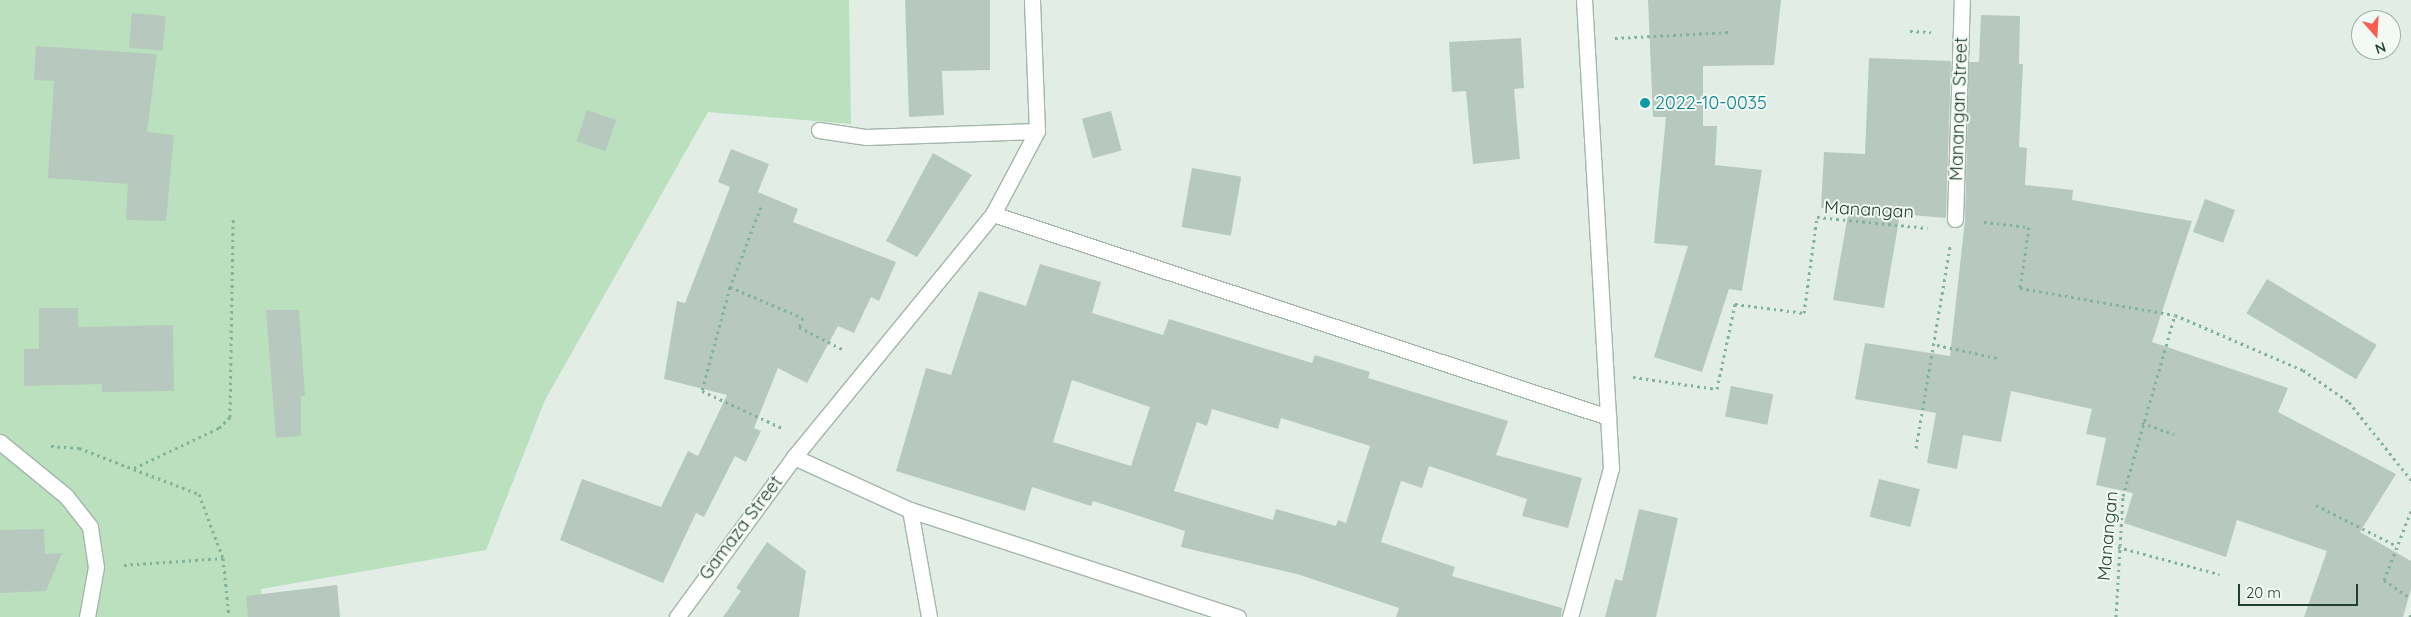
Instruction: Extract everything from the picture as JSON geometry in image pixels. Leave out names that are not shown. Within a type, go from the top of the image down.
[{"type":"street","points":[[819,130],[866,138],[1037,131],[1032,0]]},
{"type":"street","points":[[1570,617],[1611,468],[1584,0]]},
{"type":"street","name":"Manangan Street","points":[[1954,225],[1962,0]]},
{"type":"street","name":"Gamaza Street","points":[[677,617],[794,457],[872,364],[992,214],[1037,131]]},
{"type":"street","points":[[992,214],[1608,416]]},
{"type":"street","points":[[0,442],[66,496],[90,527],[96,567],[87,617]]},
{"type":"street","points":[[794,457],[910,510],[1238,617]]},
{"type":"street","points":[[910,510],[929,617]]},
{"type":"path","points":[[1587,39],[1731,32]]},
{"type":"path","points":[[761,207],[730,287],[702,391],[808,440]]},
{"type":"path","points":[[133,468],[219,428],[230,418],[233,217]]},
{"type":"path","name":"Manangan","points":[[1606,374],[1717,389],[1735,304],[1804,313],[1817,217],[1954,225],[2029,226],[2020,288],[2176,315],[2304,370],[2349,402],[2411,480]]},
{"type":"path","points":[[1916,448],[1937,345],[1954,225]]},
{"type":"path","points":[[730,287],[803,318],[799,327],[872,364]]},
{"type":"path","name":"Manangan","points":[[2116,617],[2118,547],[2123,496],[2142,423],[2176,315]]},
{"type":"path","points":[[1937,345],[1996,358]]},
{"type":"path","points":[[2142,423],[2174,434]]},
{"type":"path","points":[[40,445],[79,448],[199,494],[223,558],[229,617]]},
{"type":"path","points":[[2316,505],[2394,545]]},
{"type":"path","points":[[2411,511],[2394,545],[2384,580],[2411,598]]},
{"type":"path","points":[[2118,547],[2219,574]]},
{"type":"path","points":[[96,567],[223,558]]},
{"type":"green space","points":[[0,0],[849,0],[851,124],[708,112],[545,400],[486,550],[261,589],[265,617],[0,617]]},
{"type":"building","points":[[905,0],[990,0],[990,70],[942,71],[944,115],[909,117]]},
{"type":"building","points":[[1648,0],[1781,0],[1774,65],[1703,66],[1703,126],[1717,126],[1715,165],[1762,170],[1742,291],[1729,289],[1702,372],[1654,357],[1688,246],[1654,243],[1666,117],[1653,117]]},
{"type":"building","points":[[132,13],[166,16],[163,51],[129,48]]},
{"type":"building","points":[[1981,15],[2020,16],[2019,64],[2023,64],[2019,147],[2027,148],[2025,185],[2073,190],[2072,200],[2192,221],[2152,342],[2288,388],[2278,412],[2396,474],[2360,532],[2411,561],[2411,589],[2403,617],[2304,617],[2327,551],[2237,520],[2226,557],[2124,523],[2133,493],[2096,485],[2106,438],[2086,434],[2092,409],[2011,391],[2001,442],[1963,435],[1957,469],[1927,463],[1936,413],[1855,399],[1865,343],[1950,356],[1965,220],[1969,62],[1979,62]]},
{"type":"building","points":[[1521,38],[1524,88],[1514,89],[1520,159],[1473,164],[1466,91],[1452,92],[1449,42]]},
{"type":"building","points":[[36,46],[157,54],[147,132],[174,135],[166,221],[126,220],[128,184],[48,178],[54,81],[34,80]]},
{"type":"building","points":[[1869,58],[1951,61],[1946,218],[1900,214],[1884,308],[1833,300],[1849,209],[1821,208],[1824,152],[1865,154]]},
{"type":"building","points":[[587,110],[616,120],[606,151],[576,141]]},
{"type":"building","points":[[1111,111],[1122,151],[1093,158],[1082,119]]},
{"type":"building","points":[[731,149],[769,164],[758,192],[798,209],[793,222],[896,262],[879,301],[871,297],[854,333],[838,326],[807,383],[778,368],[754,428],[761,431],[746,462],[735,456],[704,517],[696,513],[663,583],[560,540],[582,479],[661,507],[688,451],[698,456],[727,395],[664,379],[677,301],[685,303],[730,187],[718,182]]},
{"type":"building","points":[[933,153],[972,175],[917,257],[886,241]]},
{"type":"building","points":[[1192,168],[1241,177],[1231,236],[1182,227]]},
{"type":"building","points":[[2205,199],[2235,210],[2223,243],[2193,232]]},
{"type":"building","points":[[1040,264],[1101,282],[1092,313],[1163,335],[1169,319],[1312,363],[1315,355],[1370,372],[1368,378],[1508,421],[1496,455],[1582,478],[1568,528],[1522,516],[1527,499],[1429,466],[1422,488],[1401,481],[1381,542],[1455,567],[1452,576],[1562,608],[1561,617],[1396,617],[1399,608],[1297,574],[1181,547],[1185,531],[1093,501],[1091,506],[1032,487],[1025,511],[896,471],[926,368],[951,375],[979,291],[1026,306]],"holes":[[[1072,380],[1150,407],[1131,466],[1053,442]],[[1212,409],[1278,429],[1281,418],[1370,446],[1346,523],[1338,520],[1336,526],[1276,509],[1273,520],[1174,491],[1197,422],[1207,426]]]},
{"type":"building","points":[[2267,279],[2377,345],[2356,379],[2246,313]]},
{"type":"building","points":[[39,308],[78,308],[78,327],[173,325],[174,391],[102,392],[102,384],[24,386],[24,349],[39,349]]},
{"type":"building","points":[[266,310],[299,310],[305,396],[301,396],[301,436],[276,438]]},
{"type":"building","points":[[1731,386],[1773,394],[1767,425],[1725,416]]},
{"type":"building","points":[[1879,479],[1920,489],[1910,527],[1870,517]]},
{"type":"building","points":[[1639,509],[1678,518],[1656,617],[1605,617],[1615,579],[1622,581]]},
{"type":"building","points":[[44,529],[45,554],[62,553],[46,591],[0,593],[0,530]]},
{"type":"building","points":[[767,542],[806,571],[799,617],[723,617],[741,591],[736,588]]},
{"type":"building","points":[[337,585],[340,617],[248,617],[246,596]]},
{"type":"place","name":"2022-10-0035","points":[[1645,103]]}]
